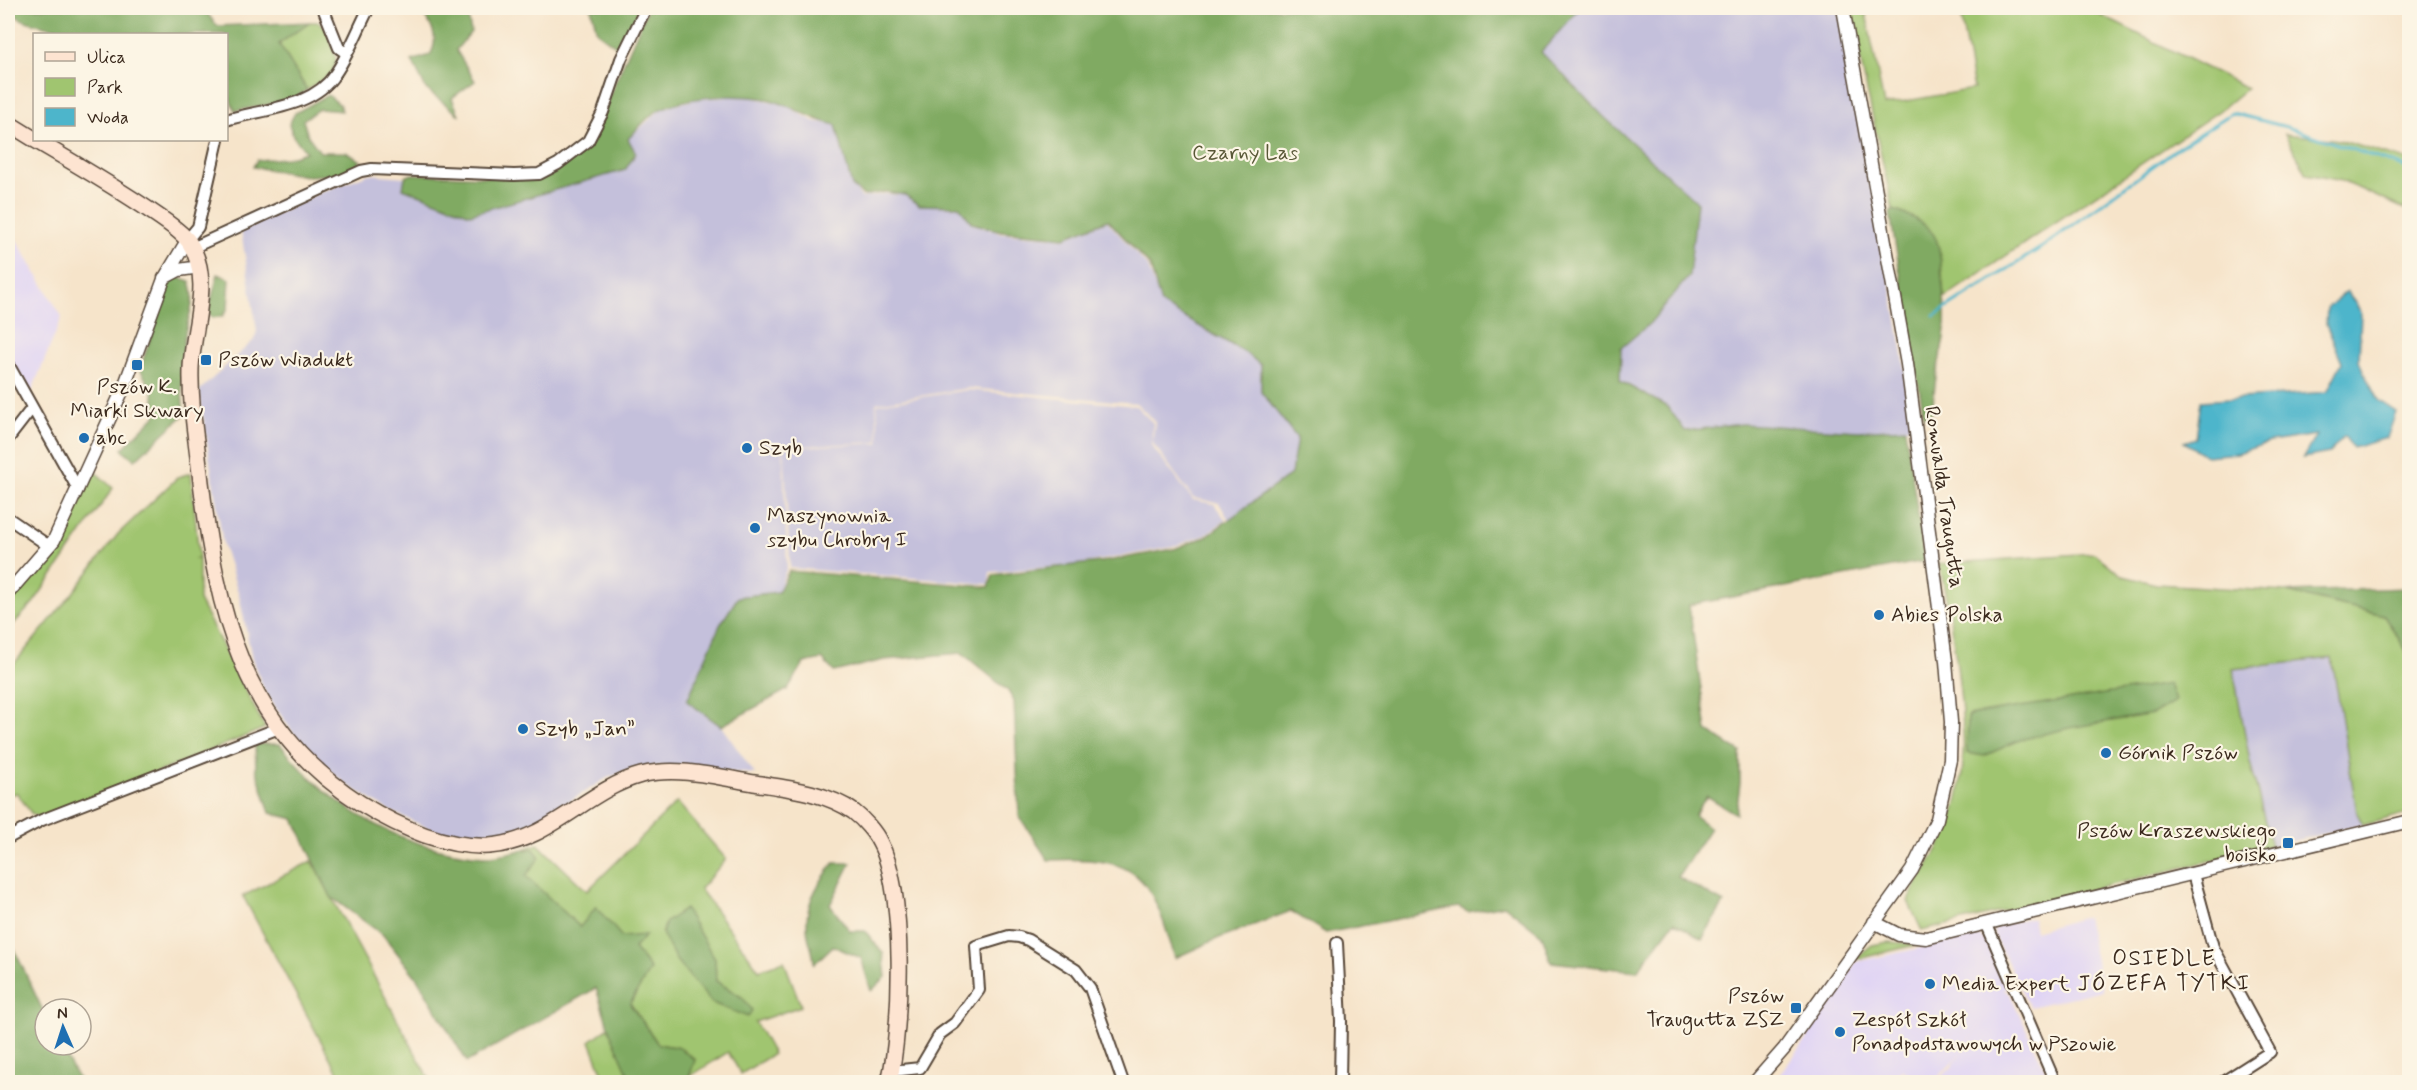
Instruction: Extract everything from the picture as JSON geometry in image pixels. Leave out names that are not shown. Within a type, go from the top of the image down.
[{"type":"main road","points":[[8,123],[33,138]]},
{"type":"main road","points":[[38,141],[131,198],[190,243],[200,267],[198,320],[191,356],[191,394],[209,548],[220,602],[251,683],[279,728],[313,766],[361,803],[416,831],[466,845],[493,846],[523,839],[563,819],[620,783],[658,772],[689,772],[787,788],[814,795],[851,810],[880,841],[888,865],[898,918],[900,968],[890,1077]]},
{"type":"street","points":[[323,8],[339,48],[346,53]]},
{"type":"street","points":[[228,119],[300,101],[323,87],[335,75],[369,8]]},
{"type":"street","points":[[190,243],[361,171],[372,169],[539,174],[558,164],[588,141],[603,112],[621,59],[646,8]]},
{"type":"street","name":"Romualda Traugutta","points":[[1755,1083],[1784,1049],[1912,870],[1937,819],[1950,760],[1951,722],[1942,628],[1907,364],[1843,8]]},
{"type":"street","points":[[8,593],[50,546],[78,489],[124,387],[164,279],[190,243],[198,227],[219,141]]},
{"type":"street","points":[[164,279],[179,270],[200,267]]},
{"type":"street","points":[[8,364],[78,489]]},
{"type":"street","points":[[8,439],[32,408]]},
{"type":"street","points":[[8,518],[50,546]]},
{"type":"street","points":[[8,838],[42,820],[279,728]]},
{"type":"street","points":[[1874,922],[1893,934],[1926,938],[2409,821]]},
{"type":"street","points":[[2193,874],[2213,947],[2270,1052],[2223,1083]]},
{"type":"street","points":[[1987,925],[2055,1083]]},
{"type":"street","points":[[890,1077],[920,1068],[940,1034],[955,1023],[979,990],[976,946],[1008,936],[1028,940],[1076,970],[1090,988],[1123,1083]]},
{"type":"street","points":[[1337,943],[1341,1021],[1340,1083]]},
{"type":"shaded area","points":[[1580,8],[1843,8],[1915,425],[1905,428],[1859,431],[1741,424],[1685,431],[1668,407],[1620,381],[1621,348],[1650,323],[1697,202],[1603,116],[1540,52]]},
{"type":"shaded area","points":[[744,96],[783,104],[813,121],[836,125],[853,186],[862,198],[885,194],[905,195],[919,205],[959,207],[972,224],[1001,233],[1065,238],[1107,221],[1148,267],[1161,304],[1244,352],[1261,365],[1262,392],[1297,438],[1291,474],[1229,520],[1219,503],[1193,498],[1152,442],[1155,422],[1136,403],[969,388],[876,403],[878,442],[783,447],[787,567],[778,592],[738,597],[687,700],[721,726],[755,774],[666,766],[639,767],[607,778],[520,832],[481,837],[462,838],[433,830],[388,810],[346,784],[317,760],[296,737],[265,692],[252,658],[239,595],[223,544],[199,391],[254,340],[257,331],[241,231],[319,193],[369,174],[405,177],[403,188],[470,214],[628,139],[661,109],[697,99]]},
{"type":"shaded area","points":[[8,225],[62,317],[31,393],[26,393],[21,387],[8,359]]},
{"type":"shaded area","points":[[968,390],[1136,406],[1153,423],[1151,445],[1193,500],[1214,504],[1226,520],[1203,536],[1172,547],[1073,565],[990,572],[989,584],[790,568],[784,448],[879,443],[877,404]]},
{"type":"shaded area","points":[[2332,658],[2357,813],[2363,825],[2271,846],[2250,762],[2233,669]]},
{"type":"shaded area","points":[[2032,917],[2035,931],[2086,917],[2103,990],[2030,1007],[1993,933],[1996,926]]},
{"type":"shaded area","points":[[1979,935],[1985,940],[2007,987],[2004,990],[2010,994],[2051,1082],[1935,1082],[1951,1068],[1999,998],[1958,1057],[1933,1082],[1926,1082],[1902,1070],[1889,1082],[1774,1082],[1806,1040],[1811,1025],[1856,962]]},
{"type":"green space","points":[[8,8],[203,8],[217,26],[309,22],[279,44],[307,90],[292,100],[235,111],[228,95],[228,33],[109,33],[43,26],[20,18]]},
{"type":"green space","points":[[416,8],[468,16],[471,32],[456,50],[475,81],[452,98],[459,115],[426,89],[412,61],[430,55],[434,41],[432,29],[426,18]]},
{"type":"green space","points":[[591,8],[644,8],[621,50],[597,32]]},
{"type":"green space","name":"Czarny Las","points":[[648,8],[1580,8],[1541,52],[1603,116],[1697,202],[1689,276],[1650,323],[1621,348],[1620,381],[1668,407],[1685,431],[1741,424],[1859,431],[1905,428],[1925,561],[1689,605],[1707,731],[1740,752],[1740,783],[1736,814],[1707,796],[1694,815],[1710,828],[1678,877],[1724,903],[1702,939],[1674,922],[1637,971],[1551,962],[1542,935],[1504,905],[1468,912],[1458,907],[1326,933],[1291,911],[1219,938],[1175,958],[1158,907],[1148,889],[1137,876],[1122,867],[1103,862],[1048,860],[1019,816],[1014,701],[1008,691],[962,653],[884,660],[834,672],[822,659],[804,663],[787,690],[721,726],[687,701],[720,625],[738,597],[778,592],[789,571],[989,587],[993,575],[1107,561],[1174,549],[1205,537],[1291,474],[1297,438],[1261,392],[1261,365],[1244,352],[1161,304],[1150,266],[1108,220],[1065,237],[1001,231],[972,223],[959,206],[919,205],[905,195],[885,192],[864,196],[852,186],[836,125],[772,101],[724,96],[690,100],[663,108],[649,117],[628,139],[636,153],[625,170],[470,214],[403,188],[405,177],[412,174],[517,178],[548,176],[589,142]]},
{"type":"green space","points":[[1849,8],[1865,8],[1884,105],[1974,89],[1959,8],[2086,8],[2247,88],[2219,111],[1944,298],[1939,255],[1935,243],[1920,224],[1893,210]]},
{"type":"green space","points":[[309,22],[318,22],[327,28],[336,60],[332,73],[307,90],[279,44]]},
{"type":"green space","points":[[328,95],[339,104],[342,111],[319,109],[303,120],[308,136],[320,152],[346,152],[361,161],[347,174],[307,176],[253,167],[257,160],[287,158],[306,152],[293,136],[289,124],[295,113]]},
{"type":"green space","points":[[2285,134],[2339,140],[2409,161],[2409,211],[2342,181],[2307,174]]},
{"type":"green space","points":[[1893,210],[1927,227],[1935,237],[1940,252],[1945,331],[1935,383],[1933,411],[1924,417],[1890,213]]},
{"type":"green space","points":[[218,274],[230,279],[228,308],[223,316],[212,318],[208,312]]},
{"type":"green space","points":[[177,277],[190,281],[193,296],[182,359],[184,415],[135,460],[122,449],[156,415],[153,392],[140,369],[169,283]]},
{"type":"green space","points":[[93,470],[113,488],[34,602],[8,630],[8,602],[55,546]]},
{"type":"green space","points":[[191,473],[199,558],[194,559],[199,559],[199,600],[265,728],[42,820],[31,813],[17,793],[8,795],[8,671],[118,534],[178,477]]},
{"type":"green space","name":"Górnik Pszów","points":[[2094,553],[2123,576],[2156,584],[2287,592],[2384,615],[2409,655],[2409,813],[2363,825],[2357,813],[2332,658],[2233,669],[2250,762],[2271,846],[1922,931],[1908,901],[1950,825],[1961,784],[1964,742],[1959,679],[1939,564]]},
{"type":"green space","points":[[2409,588],[2409,655],[2384,615],[2287,592]]},
{"type":"green space","points":[[2169,684],[2175,701],[2153,714],[2069,728],[2020,740],[1984,756],[1967,753],[1968,715]]},
{"type":"green space","points":[[255,744],[280,744],[321,788],[370,822],[397,835],[454,852],[484,856],[534,849],[540,857],[526,876],[580,927],[596,907],[622,937],[646,935],[634,948],[650,969],[630,1004],[658,1044],[680,1048],[695,1060],[689,1077],[681,1082],[632,1082],[610,1032],[596,988],[467,1062],[417,978],[383,935],[331,897],[294,819],[270,813],[256,769]]},
{"type":"green space","points":[[677,802],[726,859],[700,889],[759,970],[784,961],[801,1006],[755,1022],[773,1054],[741,1074],[728,1052],[689,1077],[695,1059],[680,1048],[658,1044],[630,1003],[650,969],[634,948],[645,936],[622,937],[581,928],[525,876],[524,849],[538,844],[587,891]],"holes":[[[662,933],[715,959],[716,981],[743,998],[694,976],[679,960]]]},
{"type":"green space","points":[[312,861],[431,1082],[343,1082],[243,896]]},
{"type":"green space","points":[[834,863],[851,863],[830,905],[850,931],[865,931],[883,953],[886,977],[871,991],[861,958],[833,946],[814,964],[808,936],[807,915],[812,897]]},
{"type":"green space","points":[[685,909],[715,959],[716,981],[743,998],[752,1010],[748,1017],[712,1003],[676,960],[662,933],[666,922]]},
{"type":"green space","points":[[8,936],[37,997],[33,997],[33,1057],[66,1057],[80,1082],[17,1082],[8,1064]]},
{"type":"green space","points":[[1888,942],[1919,944],[1853,960],[1872,945]]},
{"type":"green space","points":[[609,1027],[632,1082],[606,1082],[590,1041]]},
{"type":"water","points":[[2347,291],[2361,312],[2359,360],[2363,371],[2378,400],[2396,412],[2387,438],[2353,448],[2344,436],[2329,453],[2303,458],[2316,435],[2270,442],[2238,453],[2206,456],[2184,442],[2196,438],[2201,401],[2327,392],[2342,362],[2326,324],[2327,308]]},
{"type":"waterway","points":[[1934,316],[2047,244],[2179,147],[2232,113],[2287,127],[2410,169]]},
{"type":"place","name":"Pszów Wiadukt","points":[[206,360]]},
{"type":"place","name":"Pszów K. Miarki Skwary","points":[[137,365]]},
{"type":"place","name":"abc","points":[[84,438]]},
{"type":"place","name":"Szyb","points":[[747,448]]},
{"type":"place","name":"Maszynownia szybu Chrobry I","points":[[755,528]]},
{"type":"place","name":"Abies Polska","points":[[1879,615]]},
{"type":"place","name":"Szyb „Jan”","points":[[523,729]]},
{"type":"place","name":"Górnik Pszów","points":[[2106,753]]},
{"type":"place","name":"Pszów Kraszewskiego boisko","points":[[2288,843]]},
{"type":"place","name":"Media Expert","points":[[1930,984]]},
{"type":"place","name":"Pszów Traugutta ZSZ","points":[[1796,1008]]},
{"type":"place","name":"Zespół Szkół Ponadpodstawowych w Pszowie","points":[[1840,1032]]},
{"type":"district","name":"OSIEDLE JÓZEFA TYTKI","points":[[2164,972]]}]
